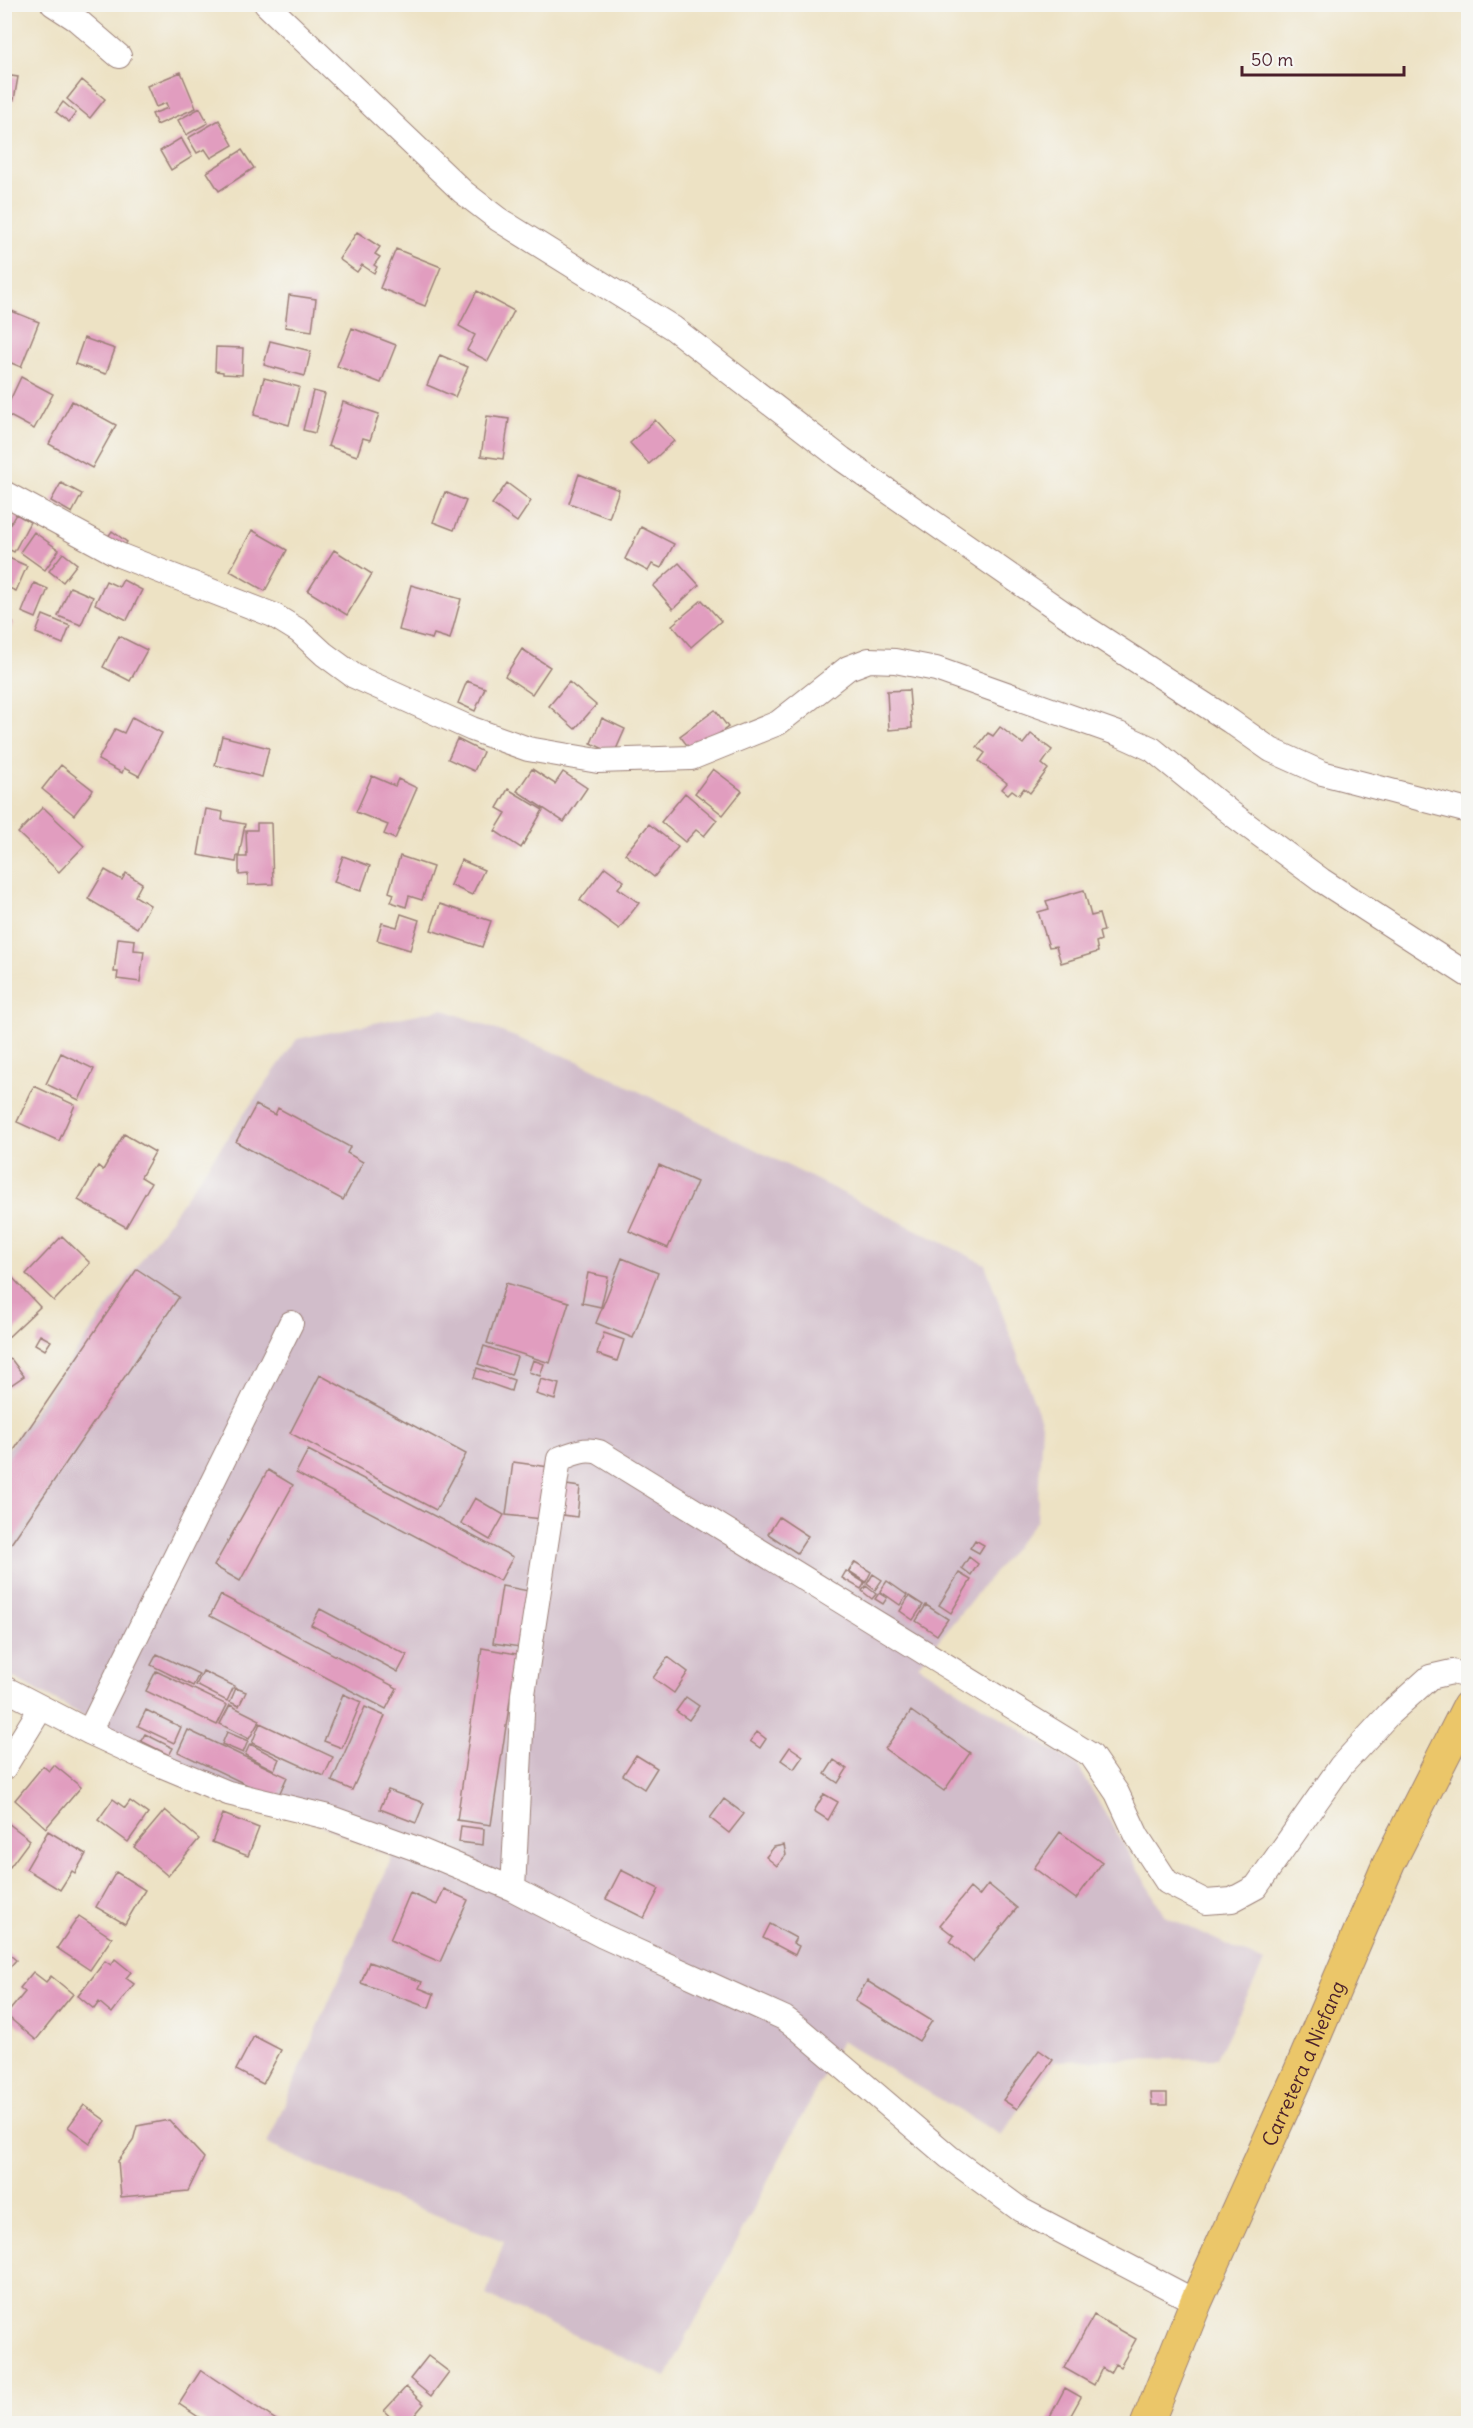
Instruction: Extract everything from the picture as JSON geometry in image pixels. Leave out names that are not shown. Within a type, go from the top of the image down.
[{"type":"main road","name":"Carretera a Niefang","points":[[1147,2424],[1196,2302],[1297,2078],[1389,1863],[1468,1707]]},
{"type":"street","points":[[53,4],[76,19],[119,56]]},
{"type":"street","points":[[266,4],[463,192],[498,219],[673,328],[842,459],[1069,617],[1271,750],[1322,773],[1468,811]]},
{"type":"street","points":[[4,493],[119,555],[273,615],[299,631],[324,654],[354,676],[472,729],[528,749],[598,761],[691,758],[778,723],[848,668],[869,660],[895,661],[936,669],[1119,734],[1152,749],[1232,814],[1322,880],[1468,975]]},
{"type":"street","points":[[89,1732],[291,1323]]},
{"type":"street","points":[[513,1889],[526,1671],[559,1459],[580,1451],[599,1452],[1092,1755],[1117,1793],[1137,1836],[1167,1882],[1206,1902],[1232,1900],[1256,1887],[1341,1766],[1390,1713],[1430,1677],[1452,1672],[1468,1676]]},
{"type":"street","points":[[4,1688],[89,1732],[228,1793],[328,1817],[417,1849],[513,1889],[603,1936],[784,2018],[949,2157],[1021,2210],[1196,2302]]},
{"type":"street","points":[[4,1768],[41,1708]]},
{"type":"shaded area","points":[[442,1009],[580,1062],[985,1264],[1042,1424],[1037,1520],[918,1665],[1078,1766],[1165,1916],[1264,1962],[1217,2058],[1055,2061],[1001,2135],[841,2041],[666,2377],[486,2295],[504,2241],[368,2189],[267,2144],[392,1857],[123,1737],[5,1673],[5,1453],[297,1039]]},
{"type":"building","points":[[181,72],[196,108],[157,125],[152,114],[168,108],[166,103],[156,107],[147,86]]},
{"type":"building","points":[[4,75],[18,77],[14,100],[7,99],[6,104]]},
{"type":"building","points":[[82,80],[105,99],[90,118],[67,99]]},
{"type":"building","points":[[63,102],[76,113],[69,122],[56,112]]},
{"type":"building","points":[[200,108],[208,123],[186,135],[178,120]]},
{"type":"building","points":[[219,120],[233,145],[211,158],[205,149],[197,153],[188,138]]},
{"type":"building","points":[[181,138],[192,157],[171,170],[160,151]]},
{"type":"building","points":[[242,150],[254,168],[219,191],[207,172]]},
{"type":"building","points":[[357,232],[380,247],[375,254],[380,257],[374,265],[377,267],[374,273],[362,265],[357,272],[339,259]]},
{"type":"building","points":[[396,249],[441,267],[425,306],[380,288]]},
{"type":"building","points":[[477,291],[514,311],[488,361],[467,350],[475,335],[459,326]]},
{"type":"building","points":[[289,295],[316,299],[312,331],[285,327]]},
{"type":"building","points":[[4,308],[39,322],[21,367],[4,360]]},
{"type":"building","points":[[352,328],[396,345],[381,383],[337,366]]},
{"type":"building","points":[[84,338],[115,349],[106,374],[75,364]]},
{"type":"building","points":[[270,341],[311,351],[305,376],[264,365]]},
{"type":"building","points":[[216,347],[243,348],[242,375],[215,371]]},
{"type":"building","points":[[440,355],[468,367],[455,397],[427,385]]},
{"type":"building","points":[[21,377],[53,394],[34,429],[4,413]]},
{"type":"building","points":[[264,378],[299,387],[289,425],[254,415]]},
{"type":"building","points":[[313,391],[325,394],[315,433],[303,430]]},
{"type":"building","points":[[72,401],[116,425],[92,468],[49,444]]},
{"type":"building","points":[[343,402],[379,414],[370,440],[363,438],[357,456],[328,446]]},
{"type":"building","points":[[487,416],[509,419],[503,459],[481,456]]},
{"type":"building","points":[[655,420],[674,441],[649,464],[630,443]]},
{"type":"building","points":[[579,474],[619,490],[609,518],[569,503]]},
{"type":"building","points":[[61,483],[82,494],[72,513],[51,501]]},
{"type":"building","points":[[507,483],[531,501],[517,522],[492,504]]},
{"type":"building","points":[[445,492],[466,501],[454,530],[433,522]]},
{"type":"building","points":[[16,514],[30,522],[14,552],[4,547],[4,535]]},
{"type":"building","points":[[641,527],[674,544],[661,568],[652,564],[648,571],[625,559]]},
{"type":"building","points":[[252,530],[287,550],[265,591],[230,571]]},
{"type":"building","points":[[112,531],[127,542],[120,552],[105,541]]},
{"type":"building","points":[[34,532],[59,550],[45,570],[20,552]]},
{"type":"building","points":[[334,550],[372,574],[347,615],[308,591]]},
{"type":"building","points":[[63,553],[77,564],[63,582],[49,571]]},
{"type":"building","points":[[4,556],[27,566],[16,591],[4,586]]},
{"type":"building","points":[[679,563],[699,585],[673,609],[653,586]]},
{"type":"building","points":[[123,580],[142,590],[127,620],[95,604],[106,581],[119,587]]},
{"type":"building","points":[[34,583],[48,589],[36,618],[22,612]]},
{"type":"building","points":[[411,585],[461,599],[450,639],[434,634],[432,639],[399,630]]},
{"type":"building","points":[[70,587],[93,597],[81,625],[58,616]]},
{"type":"building","points":[[702,600],[721,621],[691,647],[672,625]]},
{"type":"building","points":[[43,615],[70,626],[63,644],[36,633]]},
{"type":"building","points":[[4,618],[13,623],[4,641]]},
{"type":"building","points":[[119,636],[147,650],[130,681],[103,667]]},
{"type":"building","points":[[522,649],[550,667],[532,694],[505,676]]},
{"type":"building","points":[[467,681],[485,688],[475,711],[458,703]]},
{"type":"building","points":[[569,682],[596,705],[575,729],[549,706]]},
{"type":"building","points":[[909,690],[912,728],[889,730],[887,691]]},
{"type":"building","points":[[715,710],[728,727],[693,753],[680,736]]},
{"type":"building","points":[[132,717],[162,733],[139,776],[124,768],[122,773],[98,760],[115,729],[124,733]]},
{"type":"building","points":[[602,718],[625,729],[614,754],[591,743]]},
{"type":"building","points":[[1000,727],[1023,744],[1031,734],[1052,750],[1042,764],[1048,769],[1030,793],[1024,788],[1019,795],[1012,790],[1008,794],[1002,789],[1007,783],[979,761],[985,753],[977,747],[988,733],[993,736]]},
{"type":"building","points":[[222,736],[269,748],[262,777],[215,765]]},
{"type":"building","points":[[457,739],[483,752],[474,771],[448,759]]},
{"type":"building","points":[[61,765],[93,790],[74,815],[42,789]]},
{"type":"building","points":[[532,769],[555,784],[563,772],[587,788],[564,822],[517,791]]},
{"type":"building","points":[[713,769],[742,791],[723,815],[695,793]]},
{"type":"building","points":[[372,776],[395,786],[398,779],[417,788],[395,839],[384,834],[388,825],[356,812]]},
{"type":"building","points":[[508,789],[543,810],[521,848],[495,831],[506,813],[497,808]]},
{"type":"building","points":[[685,793],[717,820],[704,836],[696,830],[685,842],[661,822]]},
{"type":"building","points":[[43,807],[84,846],[59,872],[18,833]]},
{"type":"building","points":[[206,809],[223,812],[222,820],[245,824],[236,862],[198,855]]},
{"type":"building","points":[[257,823],[271,823],[273,884],[248,885],[248,874],[239,875],[239,857],[247,857],[246,830],[257,830]]},
{"type":"building","points":[[649,824],[678,847],[654,877],[625,854]]},
{"type":"building","points":[[343,856],[370,866],[361,891],[334,882]]},
{"type":"building","points":[[400,856],[433,867],[422,900],[409,896],[406,907],[391,902],[394,894],[389,892]]},
{"type":"building","points":[[461,860],[484,870],[472,895],[450,885]]},
{"type":"building","points":[[605,867],[624,881],[618,888],[639,903],[619,929],[580,900]]},
{"type":"building","points":[[105,870],[122,880],[126,873],[142,883],[135,896],[150,905],[137,928],[88,899]]},
{"type":"building","points":[[1084,890],[1091,916],[1099,914],[1104,931],[1099,932],[1101,940],[1096,942],[1098,952],[1061,963],[1056,946],[1049,947],[1038,912],[1049,909],[1046,901]]},
{"type":"building","points":[[440,904],[491,921],[482,947],[431,930]]},
{"type":"building","points":[[401,914],[419,920],[410,950],[377,940],[382,923],[397,927]]},
{"type":"building","points":[[118,938],[135,940],[134,950],[144,951],[140,982],[117,979],[118,972],[114,972]]},
{"type":"building","points":[[61,1053],[94,1069],[79,1100],[46,1084]]},
{"type":"building","points":[[34,1086],[75,1105],[59,1141],[17,1122]]},
{"type":"building","points":[[256,1105],[275,1115],[278,1108],[350,1147],[347,1153],[363,1162],[343,1200],[236,1142]]},
{"type":"building","points":[[124,1134],[155,1152],[141,1177],[151,1183],[126,1227],[78,1200],[98,1166],[103,1170]]},
{"type":"building","points":[[659,1165],[697,1182],[668,1248],[629,1231]]},
{"type":"building","points":[[62,1236],[90,1263],[54,1301],[26,1274]]},
{"type":"building","points":[[622,1258],[658,1273],[633,1338],[596,1323]]},
{"type":"building","points":[[137,1269],[179,1297],[4,1554],[4,1465]]},
{"type":"building","points":[[588,1273],[608,1277],[601,1307],[582,1303]]},
{"type":"building","points":[[11,1276],[40,1307],[4,1341],[4,1283]]},
{"type":"building","points":[[506,1283],[569,1302],[550,1363],[487,1343]]},
{"type":"building","points":[[604,1333],[624,1340],[617,1361],[597,1354]]},
{"type":"building","points":[[40,1335],[51,1341],[45,1350],[35,1344]]},
{"type":"building","points":[[484,1346],[517,1357],[511,1375],[478,1364]]},
{"type":"building","points":[[11,1359],[24,1376],[8,1387],[4,1382],[4,1364]]},
{"type":"building","points":[[533,1360],[544,1364],[540,1376],[529,1372]]},
{"type":"building","points":[[477,1368],[514,1380],[511,1391],[474,1378]]},
{"type":"building","points":[[320,1375],[466,1454],[436,1510],[290,1433]]},
{"type":"building","points":[[541,1379],[559,1384],[555,1400],[536,1394]]},
{"type":"building","points":[[308,1450],[513,1557],[500,1581],[296,1473]]},
{"type":"building","points":[[513,1462],[549,1467],[542,1519],[506,1515]]},
{"type":"building","points":[[268,1470],[293,1485],[240,1581],[214,1566]]},
{"type":"building","points":[[559,1484],[580,1487],[577,1517],[555,1514]]},
{"type":"building","points":[[475,1498],[504,1515],[490,1540],[461,1523]]},
{"type":"building","points":[[779,1517],[808,1536],[797,1553],[768,1534]]},
{"type":"building","points":[[975,1540],[984,1545],[979,1553],[970,1548]]},
{"type":"building","points":[[969,1557],[978,1564],[971,1575],[962,1568]]},
{"type":"building","points":[[855,1562],[871,1572],[866,1582],[849,1571]]},
{"type":"building","points":[[846,1571],[865,1583],[861,1589],[842,1578]]},
{"type":"building","points":[[959,1573],[971,1580],[951,1613],[939,1605]]},
{"type":"building","points":[[873,1574],[882,1580],[875,1590],[867,1584]]},
{"type":"building","points":[[887,1581],[907,1595],[900,1605],[880,1591]]},
{"type":"building","points":[[502,1586],[529,1591],[520,1647],[493,1643]]},
{"type":"building","points":[[866,1586],[876,1594],[872,1599],[862,1591]]},
{"type":"building","points":[[879,1593],[887,1598],[883,1604],[875,1599]]},
{"type":"building","points":[[221,1595],[397,1688],[386,1709],[210,1616]]},
{"type":"building","points":[[909,1596],[923,1605],[913,1620],[900,1611]]},
{"type":"building","points":[[926,1605],[948,1619],[937,1635],[916,1621]]},
{"type":"building","points":[[320,1609],[407,1655],[398,1672],[311,1625]]},
{"type":"building","points":[[482,1648],[517,1654],[491,1825],[457,1820]]},
{"type":"building","points":[[157,1654],[199,1674],[193,1686],[151,1665]]},
{"type":"building","points":[[668,1657],[688,1672],[674,1693],[653,1678]]},
{"type":"building","points":[[156,1671],[227,1705],[217,1725],[146,1691]]},
{"type":"building","points":[[203,1671],[234,1686],[227,1701],[196,1685]]},
{"type":"building","points":[[236,1688],[246,1692],[239,1706],[230,1702]]},
{"type":"building","points":[[343,1694],[361,1702],[342,1748],[324,1741]]},
{"type":"building","points":[[686,1697],[699,1706],[689,1720],[676,1711]]},
{"type":"building","points":[[230,1705],[260,1720],[249,1739],[220,1724]]},
{"type":"building","points":[[365,1707],[385,1716],[352,1790],[332,1781]]},
{"type":"building","points":[[146,1710],[181,1727],[174,1743],[138,1726]]},
{"type":"building","points":[[911,1711],[970,1753],[944,1791],[885,1749]]},
{"type":"building","points":[[260,1723],[333,1757],[324,1776],[252,1743]]},
{"type":"building","points":[[188,1730],[287,1777],[277,1799],[178,1752]]},
{"type":"building","points":[[227,1732],[248,1741],[243,1753],[222,1744]]},
{"type":"building","points":[[757,1732],[766,1739],[760,1748],[750,1741]]},
{"type":"building","points":[[145,1734],[173,1748],[169,1755],[141,1741]]},
{"type":"building","points":[[250,1744],[279,1759],[274,1770],[245,1755]]},
{"type":"building","points":[[790,1747],[803,1756],[794,1769],[781,1760]]},
{"type":"building","points":[[636,1755],[657,1768],[644,1789],[623,1775]]},
{"type":"building","points":[[834,1760],[847,1769],[838,1783],[825,1774]]},
{"type":"building","points":[[54,1765],[81,1787],[46,1828],[15,1800],[43,1766],[49,1771]]},
{"type":"building","points":[[388,1790],[424,1803],[416,1823],[380,1809]]},
{"type":"building","points":[[824,1794],[838,1802],[828,1820],[814,1811]]},
{"type":"building","points":[[113,1799],[125,1808],[130,1801],[148,1814],[128,1842],[98,1820]]},
{"type":"building","points":[[724,1799],[744,1814],[729,1833],[710,1818]]},
{"type":"building","points":[[165,1810],[199,1839],[168,1876],[134,1847]]},
{"type":"building","points":[[223,1814],[259,1828],[248,1856],[212,1842]]},
{"type":"building","points":[[4,1820],[30,1840],[10,1867],[4,1862]]},
{"type":"building","points":[[461,1826],[484,1829],[483,1845],[459,1842]]},
{"type":"building","points":[[48,1831],[86,1854],[75,1873],[72,1871],[60,1890],[26,1869]]},
{"type":"building","points":[[1060,1832],[1102,1863],[1076,1899],[1034,1868]]},
{"type":"building","points":[[784,1845],[786,1855],[777,1866],[766,1857],[774,1847]]},
{"type":"building","points":[[621,1870],[659,1889],[644,1918],[606,1899]]},
{"type":"building","points":[[116,1872],[145,1890],[125,1924],[96,1907]]},
{"type":"building","points":[[988,1884],[1017,1908],[973,1962],[950,1942],[954,1936],[940,1925],[970,1888],[979,1896]]},
{"type":"building","points":[[444,1889],[468,1900],[440,1962],[390,1940],[410,1893],[437,1905]]},
{"type":"building","points":[[79,1916],[112,1938],[90,1970],[57,1948]]},
{"type":"building","points":[[770,1924],[796,1938],[793,1943],[799,1946],[795,1955],[763,1938]]},
{"type":"building","points":[[4,1950],[16,1960],[4,1974]]},
{"type":"building","points":[[115,1959],[131,1972],[126,1978],[134,1984],[112,2013],[99,2002],[94,2009],[78,1996],[105,1961],[111,1965]]},
{"type":"building","points":[[369,1962],[422,1982],[419,1988],[434,1994],[429,2008],[361,1983]]},
{"type":"building","points":[[33,1972],[46,1982],[51,1976],[73,1994],[36,2040],[6,2015],[25,1992],[20,1988]]},
{"type":"building","points":[[867,1981],[932,2021],[919,2041],[855,2001]]},
{"type":"building","points":[[254,2036],[281,2050],[263,2084],[236,2070]]},
{"type":"building","points":[[1039,2050],[1053,2060],[1017,2109],[1003,2100]]},
{"type":"building","points":[[1151,2093],[1167,2093],[1167,2105],[1152,2105]]},
{"type":"building","points":[[84,2105],[106,2121],[90,2143],[68,2127]]},
{"type":"building","points":[[169,2120],[204,2158],[188,2191],[121,2197],[118,2161],[133,2141],[137,2126]]},
{"type":"building","points":[[1094,2315],[1136,2339],[1120,2367],[1115,2364],[1110,2373],[1102,2368],[1094,2385],[1064,2368]]},
{"type":"building","points":[[428,2356],[449,2372],[431,2396],[410,2379]]},
{"type":"building","points":[[201,2370],[282,2424],[209,2424],[179,2404]]},
{"type":"building","points":[[406,2387],[424,2404],[407,2424],[398,2424],[384,2411]]},
{"type":"building","points":[[1065,2388],[1081,2397],[1066,2424],[1046,2424]]}]
